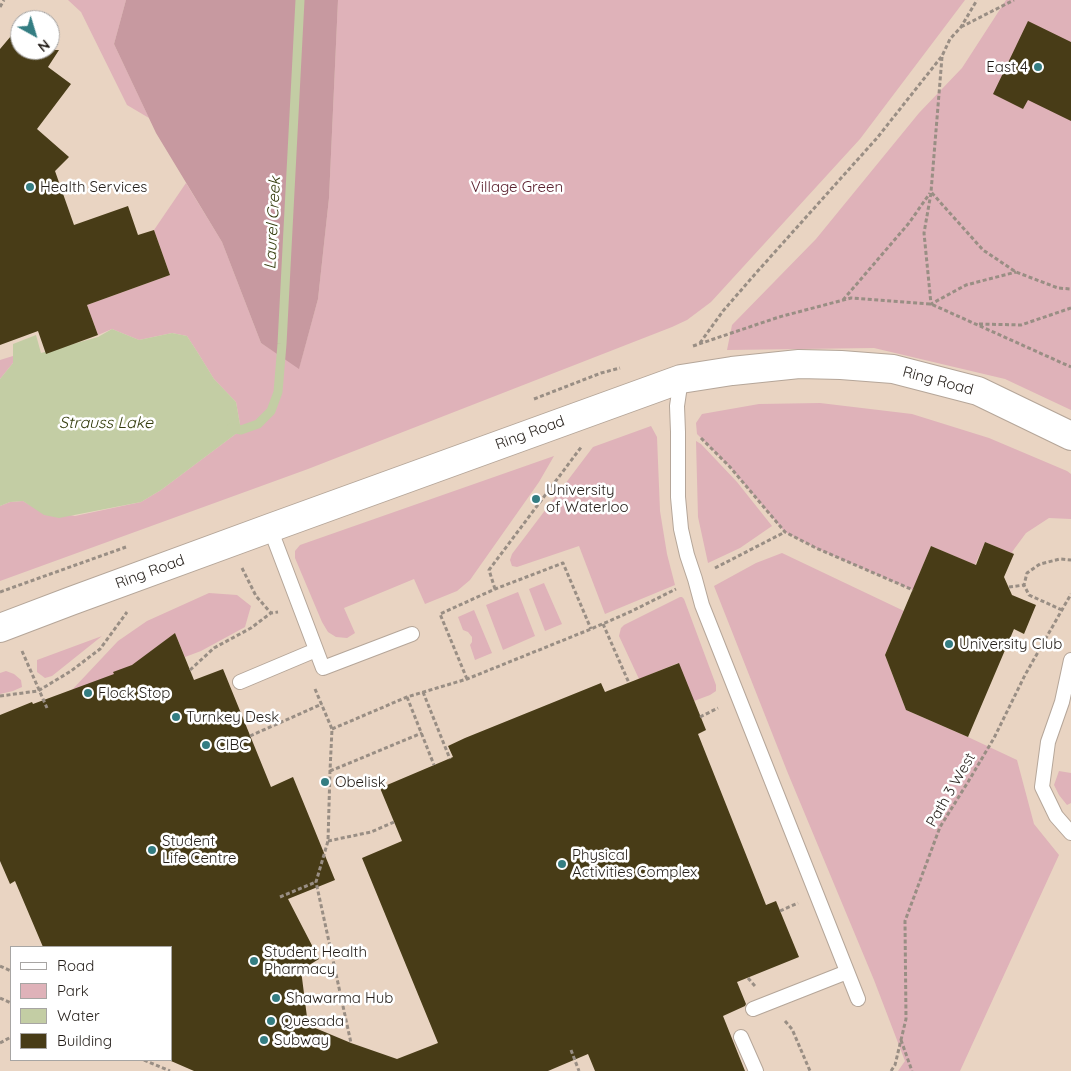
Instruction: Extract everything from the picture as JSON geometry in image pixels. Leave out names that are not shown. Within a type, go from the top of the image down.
[{"type":"street","name":"Ring Road","points":[[0,628],[681,378],[799,364],[893,369],[978,391],[1071,436]]},
{"type":"lane","points":[[681,378],[677,406],[678,497],[681,529],[685,546],[702,604],[858,1000]]},
{"type":"lane","points":[[270,528],[323,668],[412,634]]},
{"type":"lane","points":[[240,682],[316,650]]},
{"type":"lane","points":[[1071,660],[1062,702],[1048,742],[1042,787],[1056,816],[1071,833]]},
{"type":"lane","points":[[753,1009],[847,972]]},
{"type":"lane","points":[[741,1037],[756,1071]]},
{"type":"path","points":[[0,7],[4,0]]},
{"type":"path","points":[[978,0],[961,27],[950,39],[942,56],[877,138],[723,311],[700,343],[779,316],[851,298],[931,304],[1071,367]]},
{"type":"path","points":[[961,27],[1014,0]]},
{"type":"path","points":[[931,304],[924,233],[931,192],[942,56]]},
{"type":"path","points":[[931,192],[983,250],[1016,272],[1058,288],[1071,289]]},
{"type":"path","points":[[842,300],[909,223],[931,192]]},
{"type":"path","points":[[931,304],[966,285],[1016,272]]},
{"type":"path","points":[[977,324],[1021,324],[1071,308]]},
{"type":"path","points":[[677,406],[698,434],[730,467],[785,532],[825,552],[913,590]]},
{"type":"path","points":[[496,589],[489,570],[583,445]]},
{"type":"path","points":[[350,1043],[316,882],[328,841],[332,729],[407,697],[467,680],[632,612],[785,532]]},
{"type":"path","points":[[1062,610],[1029,595],[1024,585],[1027,573],[1040,564],[1071,560]]},
{"type":"path","points":[[467,680],[440,614],[496,589],[563,563],[591,629]]},
{"type":"path","points":[[1009,587],[1024,585]]},
{"type":"path","name":"Path 3 West","points":[[891,1071],[895,1065],[906,1019],[905,921],[940,827],[994,738],[1025,675],[1071,594]]},
{"type":"path","points":[[0,696],[38,691],[71,671],[100,649],[128,611]]},
{"type":"path","points":[[190,670],[214,648],[251,628],[271,613]]},
{"type":"path","points":[[603,624],[629,683]]},
{"type":"path","points":[[22,650],[38,691],[47,708]]},
{"type":"path","points":[[423,692],[450,759]]},
{"type":"path","points":[[407,697],[434,765]]},
{"type":"path","points":[[250,736],[322,704]]},
{"type":"path","points":[[330,771],[422,733]]},
{"type":"path","points":[[328,841],[372,832],[394,822]]},
{"type":"path","points":[[280,897],[316,882]]},
{"type":"path","points":[[792,1029],[810,1071]]},
{"type":"path","points":[[901,1040],[912,1071]]},
{"type":"path","points":[[570,1050],[579,1071]]},
{"type":"path","points":[[146,1061],[170,1071]]},
{"type":"shaded area","name":"University of Waterloo","points":[[0,0],[1071,0],[1071,1071],[0,1071]]},
{"type":"shaded area","points":[[126,0],[338,0],[329,198],[318,299],[299,369],[261,343],[222,242],[156,133],[114,44]]},
{"type":"green space","points":[[68,0],[126,0],[114,44],[149,118],[127,105],[81,12]]},
{"type":"green space","name":"Village Green","points":[[338,0],[965,0],[860,139],[711,302],[687,320],[308,469],[0,581],[0,506],[10,502],[23,501],[33,507],[75,516],[141,502],[161,490],[241,430],[236,402],[214,379],[187,336],[172,333],[139,340],[112,329],[98,335],[87,305],[170,275],[154,230],[186,183],[222,242],[261,343],[299,368],[318,299],[329,198]]},
{"type":"green space","points":[[1006,0],[1071,0],[1071,410],[1005,379],[874,348],[727,350],[732,325],[816,239],[919,113],[962,68]]},
{"type":"green space","points":[[13,356],[13,363],[0,379],[0,360]]},
{"type":"green space","points":[[820,403],[912,414],[989,438],[1067,471],[1071,474],[1071,519],[1049,518],[1026,533],[1012,552],[1014,554],[985,542],[975,565],[931,546],[913,590],[816,548],[785,532],[730,467],[697,434],[696,423],[702,414],[759,404]]},
{"type":"green space","points":[[651,426],[657,437],[660,511],[667,554],[675,585],[605,614],[579,546],[517,567],[512,566],[510,560],[512,554],[593,447]]},
{"type":"green space","points":[[696,441],[737,482],[772,526],[740,548],[708,563],[698,517]]},
{"type":"green space","points":[[554,456],[539,482],[470,580],[457,591],[425,604],[414,579],[344,608],[355,633],[347,638],[336,637],[328,632],[295,558],[295,551],[300,545]]},
{"type":"green space","points":[[782,553],[904,611],[885,655],[906,710],[1017,760],[1034,824],[1059,855],[960,1071],[898,1071],[905,1061],[714,586],[756,563]]},
{"type":"green space","points":[[544,583],[562,624],[545,631],[529,589]]},
{"type":"green space","points":[[518,592],[535,636],[503,650],[486,605]]},
{"type":"green space","points":[[209,593],[237,595],[251,606],[245,627],[201,651],[185,657],[175,633],[116,680],[71,691],[118,641],[147,621]]},
{"type":"green space","points":[[680,597],[684,599],[716,685],[716,691],[694,701],[678,663],[639,679],[619,636],[624,625]]},
{"type":"green space","points":[[474,610],[492,653],[475,660],[470,645],[472,637],[463,630],[458,617]]},
{"type":"green space","points":[[102,636],[52,676],[45,678],[37,672],[37,660]]},
{"type":"green space","points":[[6,671],[14,674],[21,680],[22,687],[0,694],[0,673]]},
{"type":"green space","points":[[1059,771],[1071,773],[1071,803],[1067,805],[1054,785]]},
{"type":"water","name":"Strauss Lake","points":[[112,329],[139,340],[172,333],[187,336],[214,379],[236,402],[241,430],[161,490],[141,502],[59,518],[44,515],[23,501],[10,502],[0,506],[0,379],[13,363],[13,344],[36,335],[41,353],[98,337]]},
{"type":"building","name":"East 4","points":[[1028,21],[1071,42],[1071,121],[1028,100],[1023,109],[993,94]]},
{"type":"building","name":"Health Services","points":[[10,37],[10,60],[53,60],[48,67],[71,84],[37,129],[69,157],[55,171],[74,225],[128,206],[138,235],[154,230],[170,275],[87,305],[98,335],[46,354],[38,331],[0,345],[0,49]]},
{"type":"building","name":"University Club","points":[[985,542],[1014,554],[1004,577],[1012,595],[1036,605],[1024,634],[1014,629],[968,737],[906,710],[885,655],[931,546],[976,565]]},
{"type":"building","points":[[175,633],[194,680],[223,669],[271,787],[293,777],[335,880],[288,899],[319,959],[301,970],[308,1025],[397,1059],[438,1043],[362,858],[402,841],[380,788],[453,757],[448,746],[465,738],[601,683],[605,692],[679,663],[706,730],[698,734],[766,905],[776,901],[799,957],[737,982],[746,1004],[723,1016],[745,1071],[595,1071],[588,1054],[548,1071],[194,1071],[171,1061],[172,946],[43,946],[15,881],[10,884],[0,861],[0,715],[114,674],[113,672],[132,665]]},
{"type":"waterway","name":"Laurel Creek","points":[[231,428],[241,430],[258,424],[271,411],[278,392],[300,0]]},
{"type":"place","name":"East 4","points":[[1038,67]]},
{"type":"place","name":"Health Services","points":[[30,187]]},
{"type":"place","name":"University of Waterloo","points":[[536,499]]},
{"type":"place","name":"University Club","points":[[949,644]]},
{"type":"place","name":"Flock Stop","points":[[88,693]]},
{"type":"place","name":"Turnkey Desk","points":[[176,717]]},
{"type":"place","name":"CIBC","points":[[206,745]]},
{"type":"place","name":"Obelisk","points":[[325,782]]},
{"type":"place","name":"Student Life Centre","points":[[152,850]]},
{"type":"place","name":"Physical Activities Complex","points":[[562,864]]},
{"type":"place","name":"Student Health Pharmacy","points":[[254,961]]},
{"type":"place","name":"Shawarma Hub","points":[[276,998]]},
{"type":"place","name":"Quesada","points":[[271,1021]]},
{"type":"place","name":"Subway","points":[[264,1040]]}]
